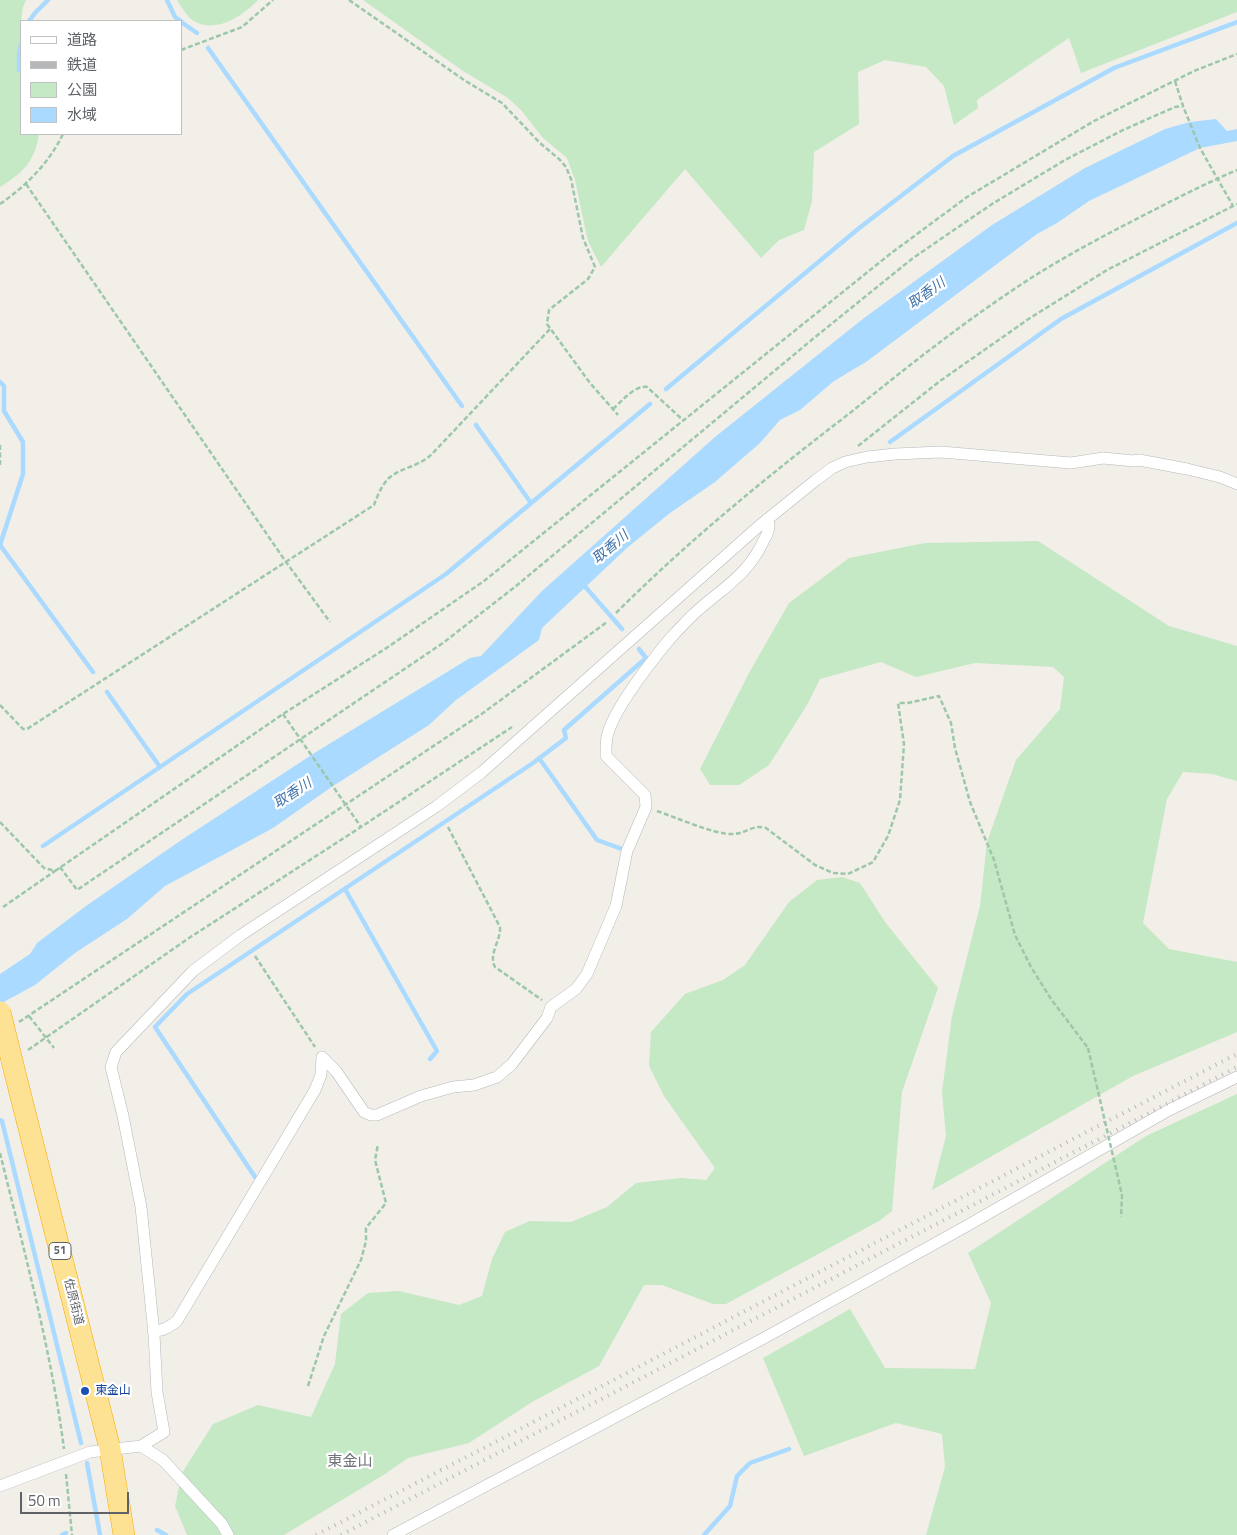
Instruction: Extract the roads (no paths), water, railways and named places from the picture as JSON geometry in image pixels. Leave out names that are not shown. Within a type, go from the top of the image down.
[{"type":"highway","name":"佐原街道","points":[[7,1019],[16,1073],[110,1449],[124,1535]]},
{"type":"street","points":[[0,1486],[90,1452],[141,1446],[164,1432],[157,1392],[141,1207],[111,1067],[116,1052],[193,971],[241,935],[437,806],[482,772],[767,519],[832,468],[845,462],[867,457],[941,452],[1071,463],[1103,458],[1139,460],[1187,469],[1220,477],[1237,484]]},
{"type":"street","points":[[153,1331],[161,1331],[177,1321],[315,1090],[321,1075],[322,1057],[336,1071],[364,1112],[377,1115],[421,1096],[497,1077],[512,1064],[546,1018],[551,1007],[576,990],[587,974],[616,906],[627,851],[646,807],[645,795],[606,756],[607,736],[621,705],[668,641],[695,613],[733,582],[750,565],[767,535],[770,525],[767,519]]},
{"type":"street","points":[[393,1535],[766,1337],[963,1228],[1169,1110],[1237,1077]]},
{"type":"street","points":[[141,1446],[163,1460],[222,1524],[228,1535]]},
{"type":"water","name":"取香川","points":[[1216,119],[1227,131],[1237,129],[1237,141],[1200,148],[1089,201],[1037,234],[866,362],[834,381],[800,410],[780,420],[760,443],[715,482],[670,513],[628,547],[542,628],[539,640],[456,700],[429,725],[333,786],[273,828],[165,886],[127,919],[75,953],[35,985],[0,1004],[0,974],[30,954],[37,943],[86,906],[180,841],[316,752],[470,658],[481,656],[542,591],[715,437],[864,318],[992,225],[1085,168],[1165,129],[1190,122]]},
{"type":"waterway","points":[[30,20],[48,0]]},
{"type":"waterway","points":[[167,0],[175,17],[180,20]]},
{"type":"waterway","points":[[666,389],[858,229],[953,156],[1114,68],[1237,22]]},
{"type":"waterway","points":[[182,23],[197,33]]},
{"type":"waterway","points":[[208,48],[462,406]]},
{"type":"waterway","points":[[19,70],[20,50]]},
{"type":"waterway","points":[[890,442],[1061,319],[1237,223]]},
{"type":"waterway","points":[[0,382],[4,386],[4,411],[23,442],[23,474],[0,545],[93,672]]},
{"type":"waterway","points":[[43,846],[446,574],[650,404]]},
{"type":"waterway","points":[[476,425],[531,503]]},
{"type":"waterway","points":[[582,583],[622,629]]},
{"type":"waterway","points":[[255,1177],[155,1027],[187,994],[533,763],[566,738],[564,730],[646,658],[639,649]]},
{"type":"waterway","points":[[107,692],[160,767]]},
{"type":"waterway","points":[[539,758],[597,840],[622,849]]},
{"type":"waterway","points":[[345,889],[437,1051],[430,1059]]},
{"type":"waterway","points":[[0,1120],[2,1121],[81,1443]]},
{"type":"waterway","points":[[704,1535],[730,1506],[737,1476],[750,1463],[789,1449]]},
{"type":"waterway","points":[[87,1463],[100,1535]]},
{"type":"waterway","points":[[157,1530],[166,1535]]},
{"type":"waterway","points":[[62,1535],[66,1533]]},
{"type":"railway","points":[[316,1535],[1237,1054]]},
{"type":"railway","points":[[341,1535],[1237,1067]]},
{"type":"place","name":"東金山","points":[[85,1391]]},
{"type":"district","name":"東金山","points":[[350,1462]]}]
